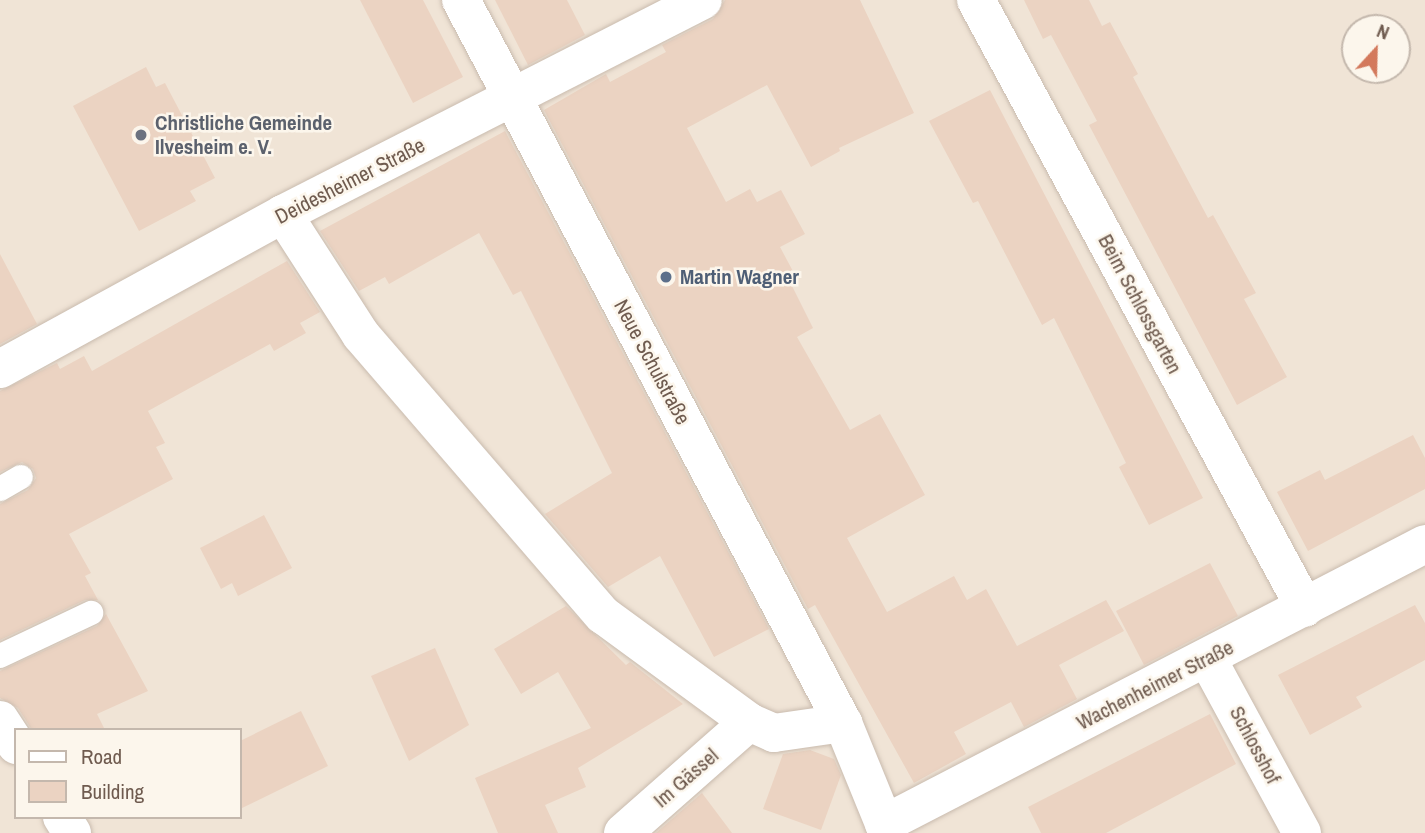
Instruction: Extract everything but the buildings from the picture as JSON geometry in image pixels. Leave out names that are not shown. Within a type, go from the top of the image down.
[{"type":"street","name":"Neue Schulstraße","points":[[461,0],[843,723],[886,828]]},
{"type":"street","name":"Deidesheimer Straße","points":[[0,369],[283,214],[703,0]]},
{"type":"street","name":"Beim Schlossgarten","points":[[976,0],[1305,608]]},
{"type":"street","points":[[283,214],[361,335],[603,615],[749,722],[774,733],[843,723]]},
{"type":"street","name":"Wachenheimer Straße","points":[[886,828],[1425,544]]},
{"type":"street","name":"Schlosshof","points":[[1208,658],[1302,833]]},
{"type":"street","points":[[0,720],[14,742]]},
{"type":"street","name":"Im Gässel","points":[[623,833],[749,722]]},
{"type":"lane","points":[[0,656],[91,613]]},
{"type":"shaded area","points":[[0,0],[1425,0],[1425,833],[0,833]]},
{"type":"place","name":"Christliche Gemeinde Ilvesheim e. V.","points":[[141,135]]},
{"type":"place","name":"Martin Wagner","points":[[666,277]]}]
